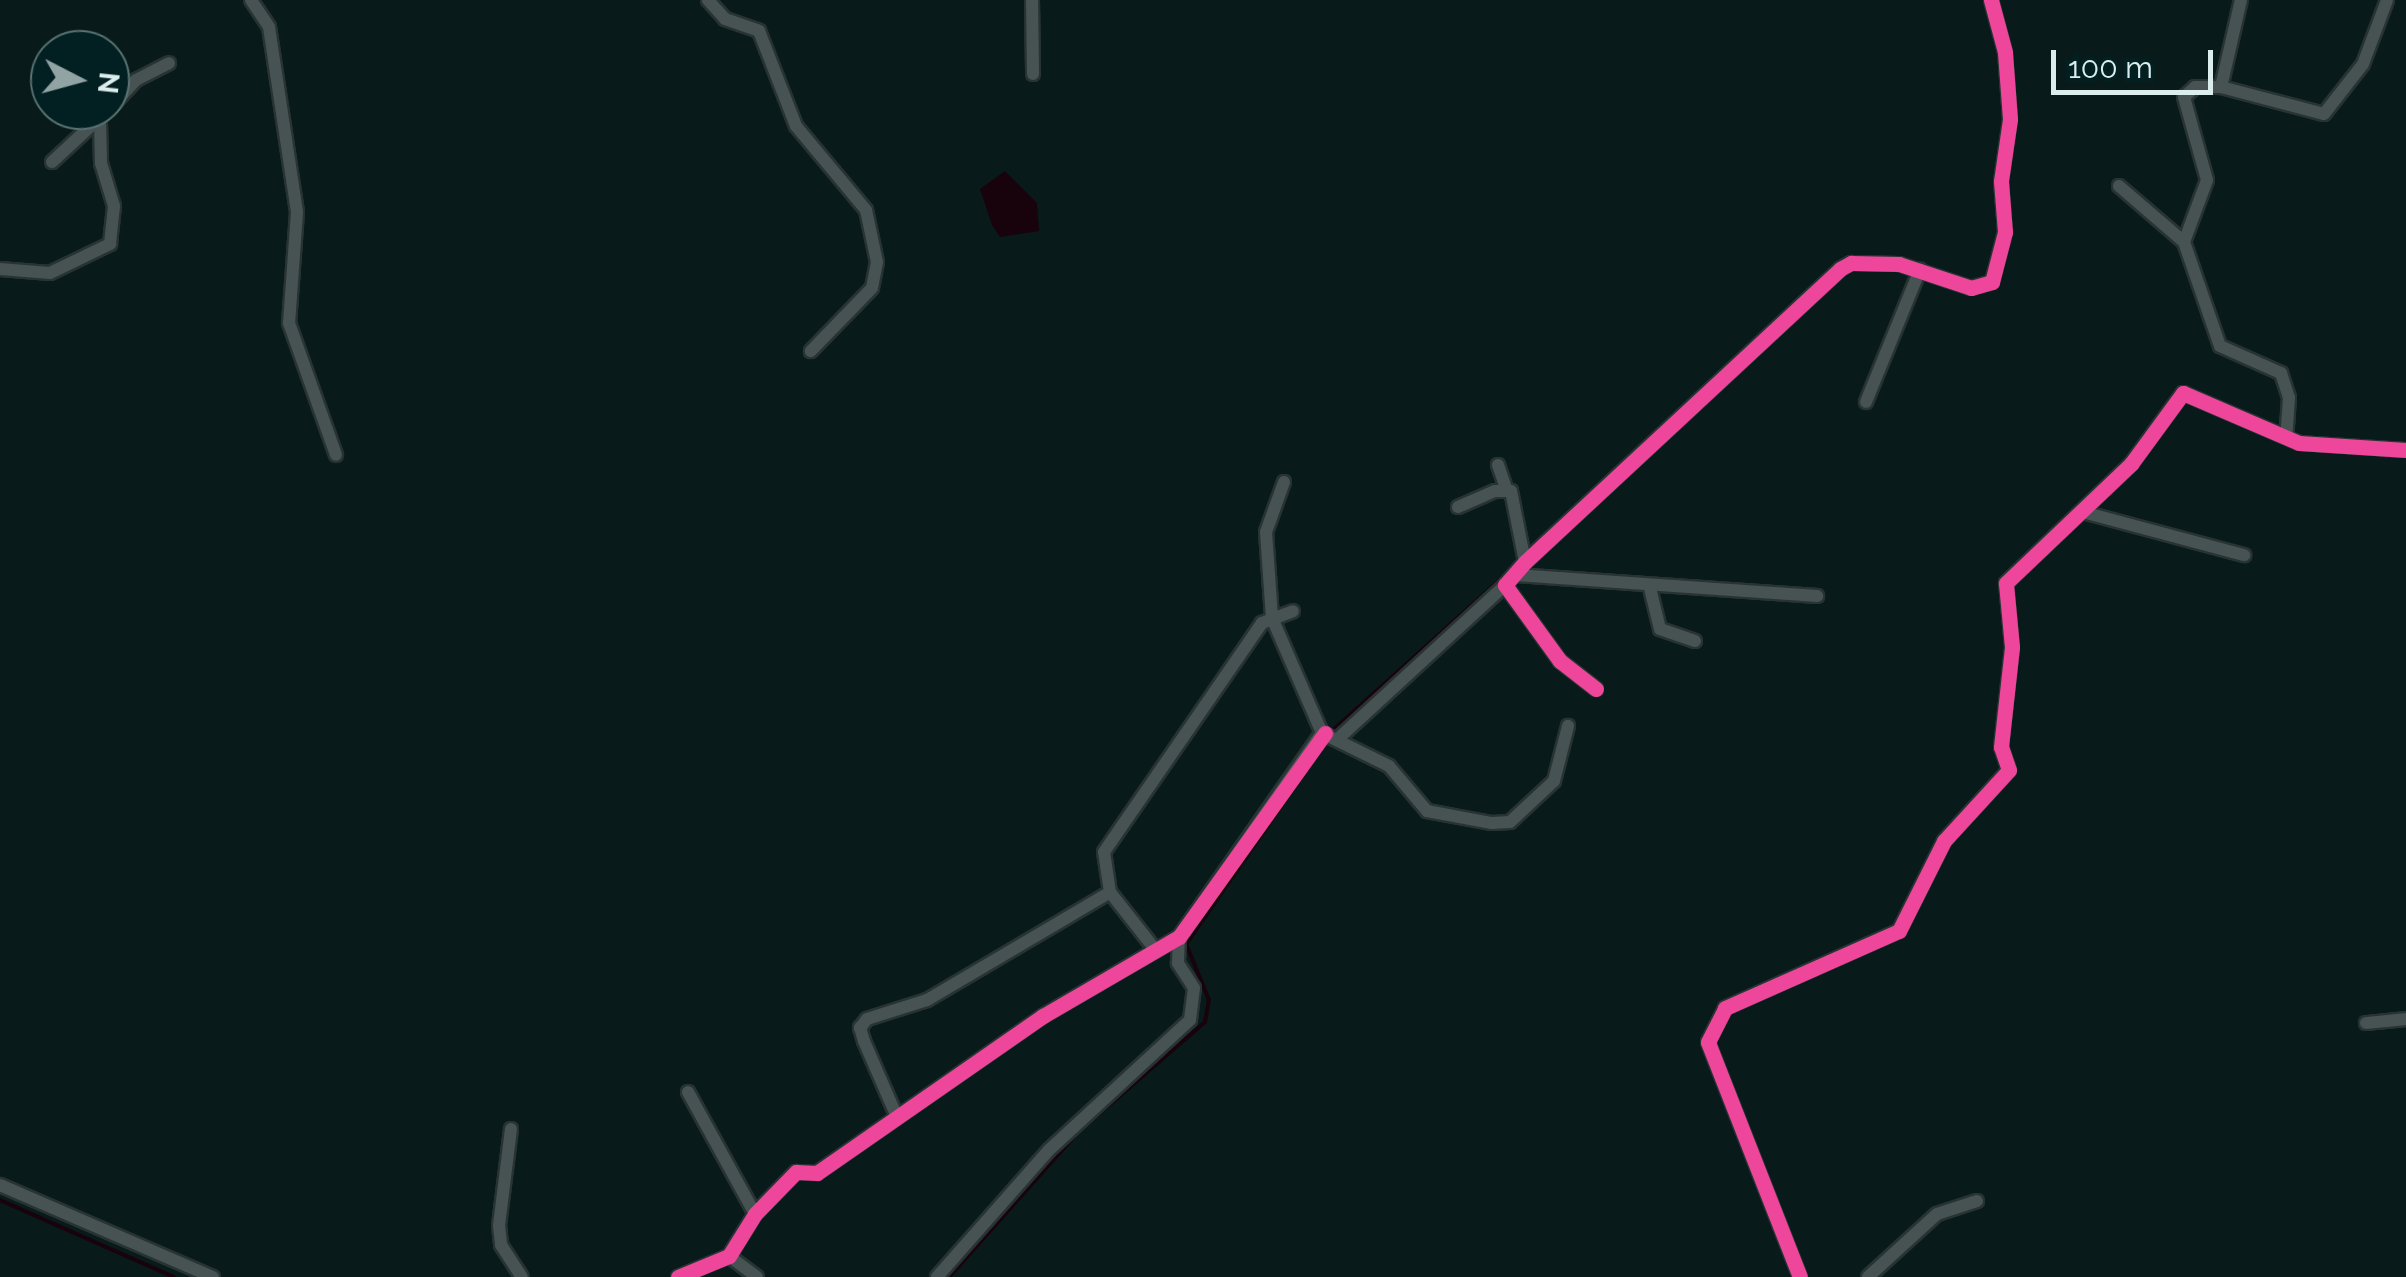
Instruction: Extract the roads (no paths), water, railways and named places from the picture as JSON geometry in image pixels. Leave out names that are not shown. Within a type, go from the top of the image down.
[{"type":"street","points":[[251,0],[269,27],[297,212],[290,323],[336,455]]},
{"type":"street","points":[[708,0],[725,19],[759,31],[796,126],[866,210],[877,262],[872,288],[812,351]]},
{"type":"street","points":[[1032,0],[1033,74]]},
{"type":"street","points":[[678,1277],[729,1256],[755,1214],[796,1172],[817,1174],[1154,948],[1179,937],[1331,734],[1511,580],[1525,562],[1840,269],[1871,262],[1985,287],[2001,260],[2001,180],[2010,120],[2005,52],[1991,0]]},
{"type":"street","points":[[2221,88],[2241,0]]},
{"type":"street","points":[[2184,242],[2207,180],[2184,97],[2195,86],[2221,88],[2324,114],[2363,64],[2387,0]]},
{"type":"street","points":[[130,87],[169,64]]},
{"type":"street","points":[[52,162],[87,130]]},
{"type":"street","points":[[0,268],[50,273],[110,244],[114,206],[101,163],[104,130]]},
{"type":"street","points":[[2119,186],[2184,242],[2220,346],[2281,373],[2289,398],[2286,438]]},
{"type":"street","points":[[1866,402],[1920,270]]},
{"type":"street","points":[[1800,1277],[1710,1053],[1713,1028],[1724,1008],[1792,984],[1898,931],[1944,841],[2009,770],[2000,747],[2012,647],[2006,583],[2131,464],[2183,393],[2286,438],[2406,450]]},
{"type":"street","points":[[1498,465],[1515,500],[1525,562]]},
{"type":"street","points":[[1284,482],[1266,532],[1272,618],[1331,734],[1404,779],[1427,811],[1492,823],[1510,822],[1554,781],[1568,726]]},
{"type":"street","points":[[1458,507],[1506,488]]},
{"type":"street","points":[[2082,512],[2244,554]]},
{"type":"street","points":[[1511,580],[1818,596]]},
{"type":"street","points":[[1511,580],[1560,662],[1596,689]]},
{"type":"street","points":[[1650,588],[1660,629],[1695,641]]},
{"type":"street","points":[[1154,948],[1110,892],[1104,852],[1114,831],[1272,618],[1293,611]]},
{"type":"street","points":[[897,1117],[860,1028],[867,1019],[927,1000],[1110,892]]},
{"type":"street","points":[[937,1277],[1049,1150],[1190,1020],[1194,988],[1178,963],[1179,937]]},
{"type":"street","points":[[2366,1023],[2406,1019]]},
{"type":"street","points":[[688,1092],[755,1214]]},
{"type":"street","points":[[510,1130],[499,1225],[501,1245],[522,1277]]},
{"type":"street","points":[[0,1185],[213,1277]]},
{"type":"street","points":[[1868,1277],[1937,1214],[1978,1200]]},
{"type":"street","points":[[729,1256],[758,1277]]},
{"type":"waterway","points":[[1332,731],[1510,571]]},
{"type":"waterway","points":[[949,1277],[1078,1132],[1205,1022],[1209,1000],[1186,944],[1327,740]]},
{"type":"waterway","points":[[0,1200],[174,1277]]}]
